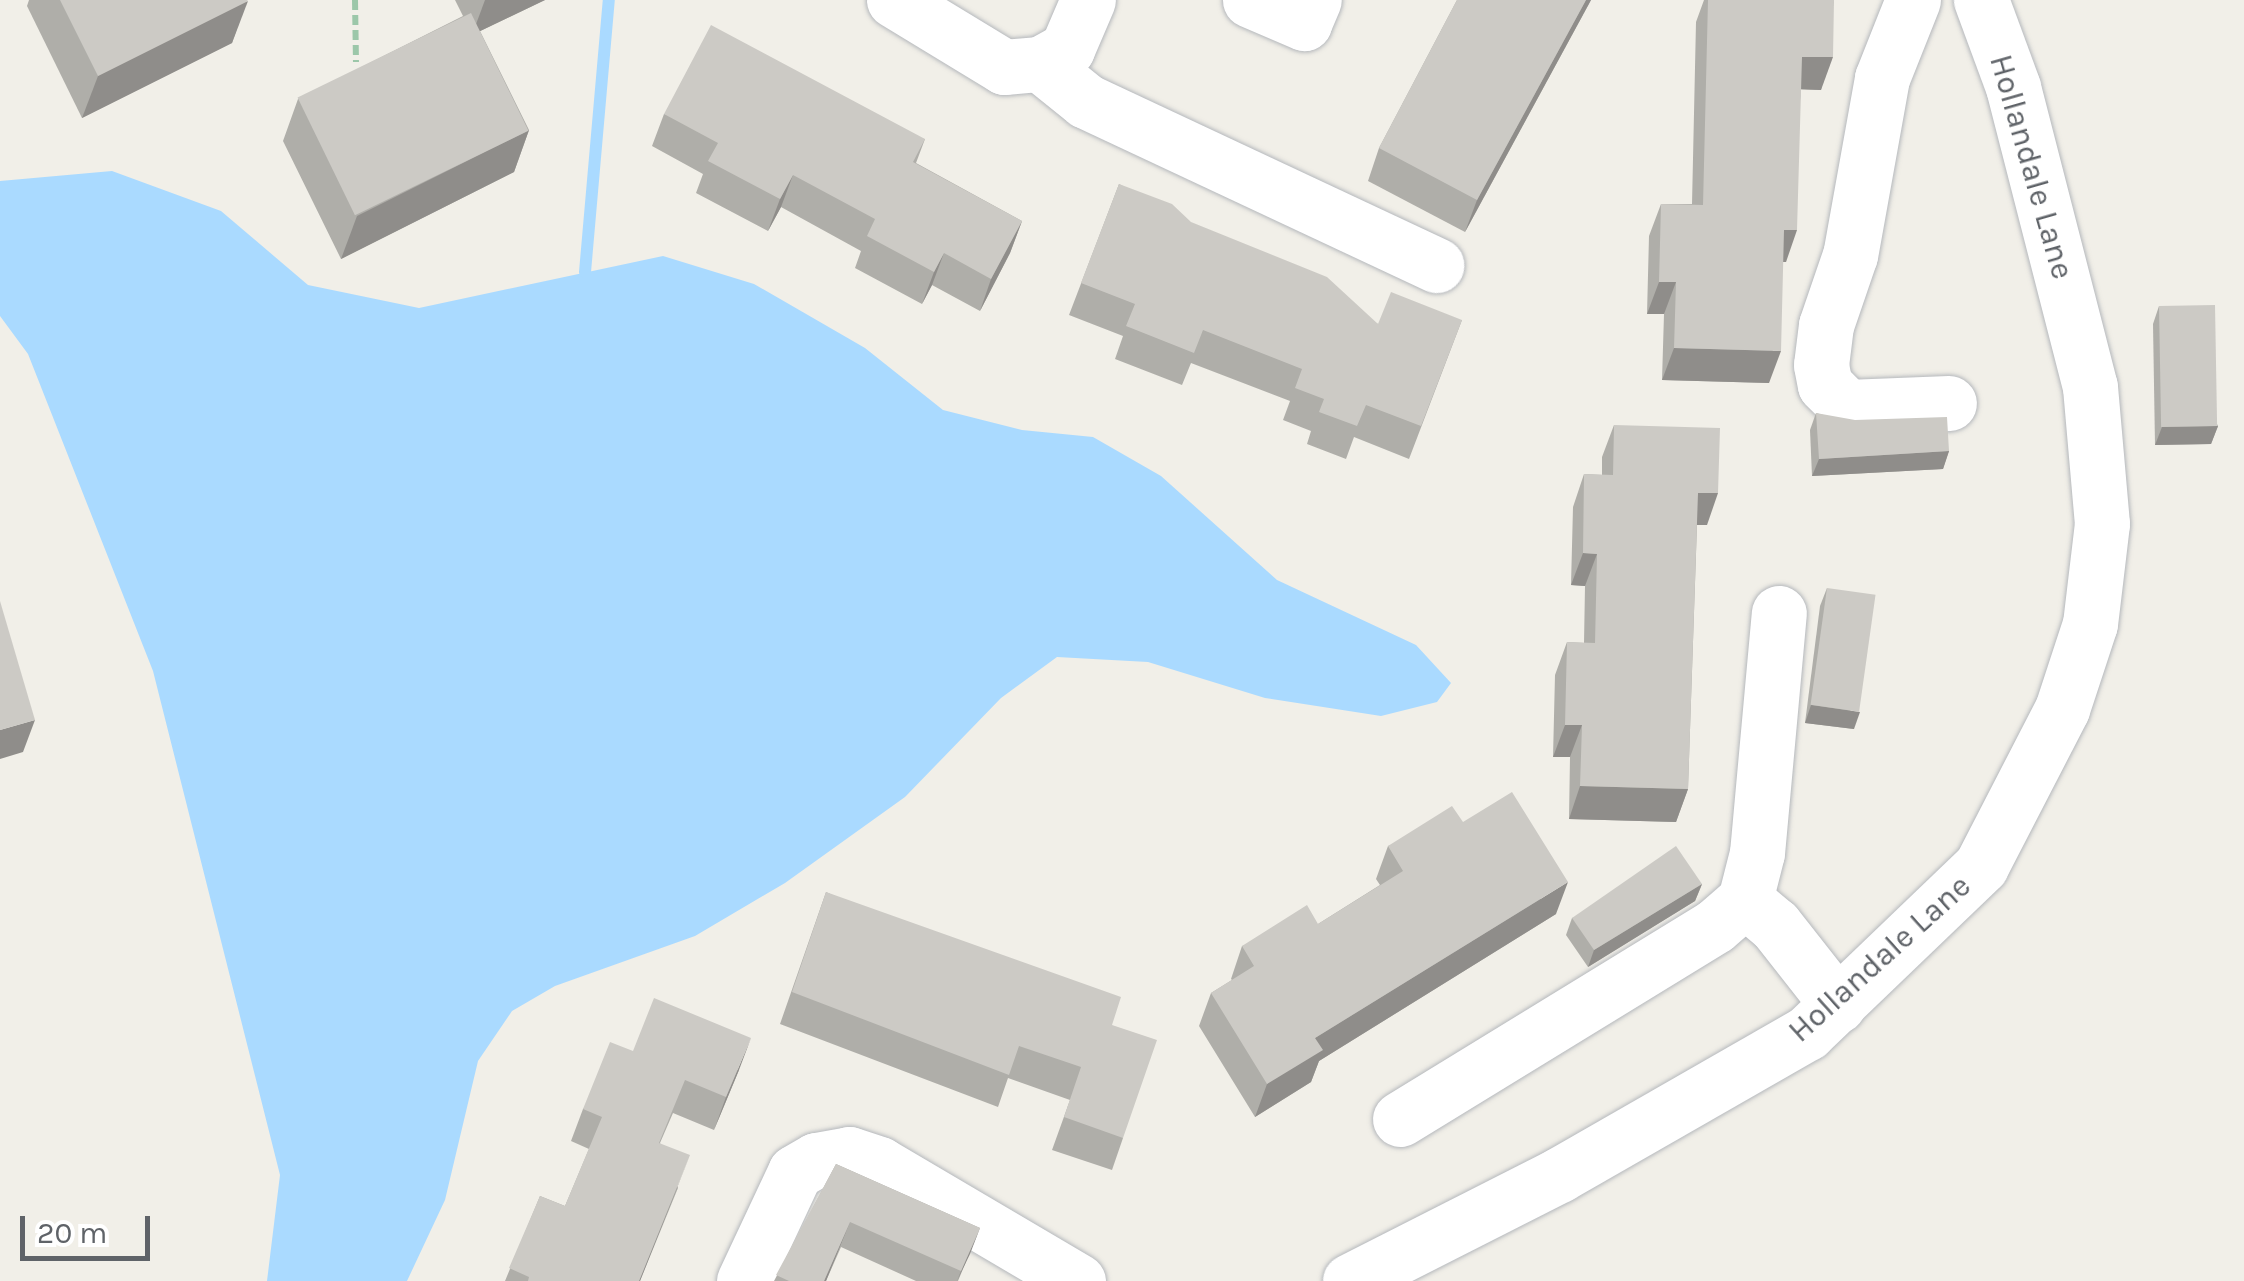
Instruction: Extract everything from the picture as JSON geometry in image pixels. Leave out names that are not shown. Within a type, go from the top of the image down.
[{"type":"street","points":[[894,0],[1004,67],[1040,64],[1067,50],[1088,0]]},
{"type":"street","points":[[1250,0],[1304,24],[1314,0]]},
{"type":"street","points":[[1913,0],[1882,78],[1850,256],[1826,325],[1821,365],[1825,385],[1847,406],[1948,404]]},
{"type":"street","name":"Hollandale Lane","points":[[1350,1281],[1592,1156],[1807,1033],[1982,866],[2062,709],[2090,624],[2102,524],[2090,387],[2014,87],[1981,0]]},
{"type":"street","points":[[1040,64],[1086,101],[1436,265]]},
{"type":"street","points":[[1400,1120],[1715,926],[1746,900],[1758,853],[1779,613]]},
{"type":"street","points":[[1746,900],[1775,925],[1838,1006]]},
{"type":"street","points":[[744,1281],[795,1172],[816,1160],[849,1154],[879,1164],[1078,1281]]},
{"type":"path","points":[[356,0],[356,62]]},
{"type":"water","points":[[112,171],[221,211],[308,285],[419,308],[663,256],[754,284],[865,348],[943,410],[1022,430],[1093,437],[1161,476],[1277,580],[1416,645],[1451,683],[1437,702],[1381,716],[1265,698],[1148,662],[1057,657],[1001,698],[905,797],[785,883],[695,936],[555,986],[512,1011],[478,1061],[445,1200],[407,1281],[267,1281],[280,1175],[153,671],[28,354],[0,316],[0,181]]},
{"type":"building","points":[[60,0],[247,0],[248,1],[98,76]]},
{"type":"building","points":[[1457,0],[1586,0],[1477,200],[1379,148]]},
{"type":"building","points":[[1708,0],[1834,0],[1833,57],[1802,57],[1797,230],[1784,230],[1781,351],[1674,348],[1676,282],[1659,282],[1661,204],[1703,205]]},
{"type":"building","points":[[471,13],[528,131],[355,215],[298,98]]},
{"type":"building","points":[[711,25],[925,139],[913,162],[1022,221],[991,279],[944,253],[934,272],[867,236],[875,219],[793,175],[780,199],[708,161],[718,143],[664,114]]},
{"type":"building","points":[[1119,184],[1172,204],[1191,222],[1327,277],[1378,324],[1391,292],[1462,320],[1421,426],[1366,405],[1357,426],[1319,412],[1324,399],[1295,388],[1302,369],[1203,330],[1194,353],[1126,326],[1135,304],[1081,283]]},
{"type":"building","points":[[2215,305],[2217,426],[2161,427],[2159,306]]},
{"type":"building","points":[[1816,413],[1855,420],[1947,417],[1949,451],[1819,459]]},
{"type":"building","points":[[1614,425],[1720,428],[1718,493],[1698,493],[1688,789],[1580,786],[1582,725],[1565,725],[1567,642],[1595,643],[1597,554],[1583,553],[1584,474],[1613,475]]},
{"type":"building","points":[[1827,588],[1876,595],[1859,712],[1811,705]]},
{"type":"building","points":[[0,601],[35,720],[0,730]]},
{"type":"building","points":[[1512,792],[1568,882],[1315,1038],[1323,1050],[1267,1084],[1211,993],[1254,966],[1242,946],[1307,905],[1318,924],[1403,871],[1388,846],[1452,806],[1463,822]]},
{"type":"building","points":[[1676,846],[1702,884],[1594,950],[1572,918]]},
{"type":"building","points":[[826,892],[1121,997],[1112,1025],[1157,1040],[1123,1138],[1064,1117],[1081,1067],[1019,1046],[1009,1075],[792,992]]},
{"type":"building","points":[[654,998],[751,1038],[726,1097],[685,1080],[659,1143],[690,1155],[639,1281],[528,1281],[529,1277],[509,1268],[540,1196],[565,1206],[602,1117],[583,1109],[610,1042],[633,1051]]},
{"type":"building","points":[[836,1164],[980,1228],[961,1271],[850,1222],[824,1281],[789,1281],[776,1275]]},
{"type":"waterway","points":[[585,272],[609,0]]}]
